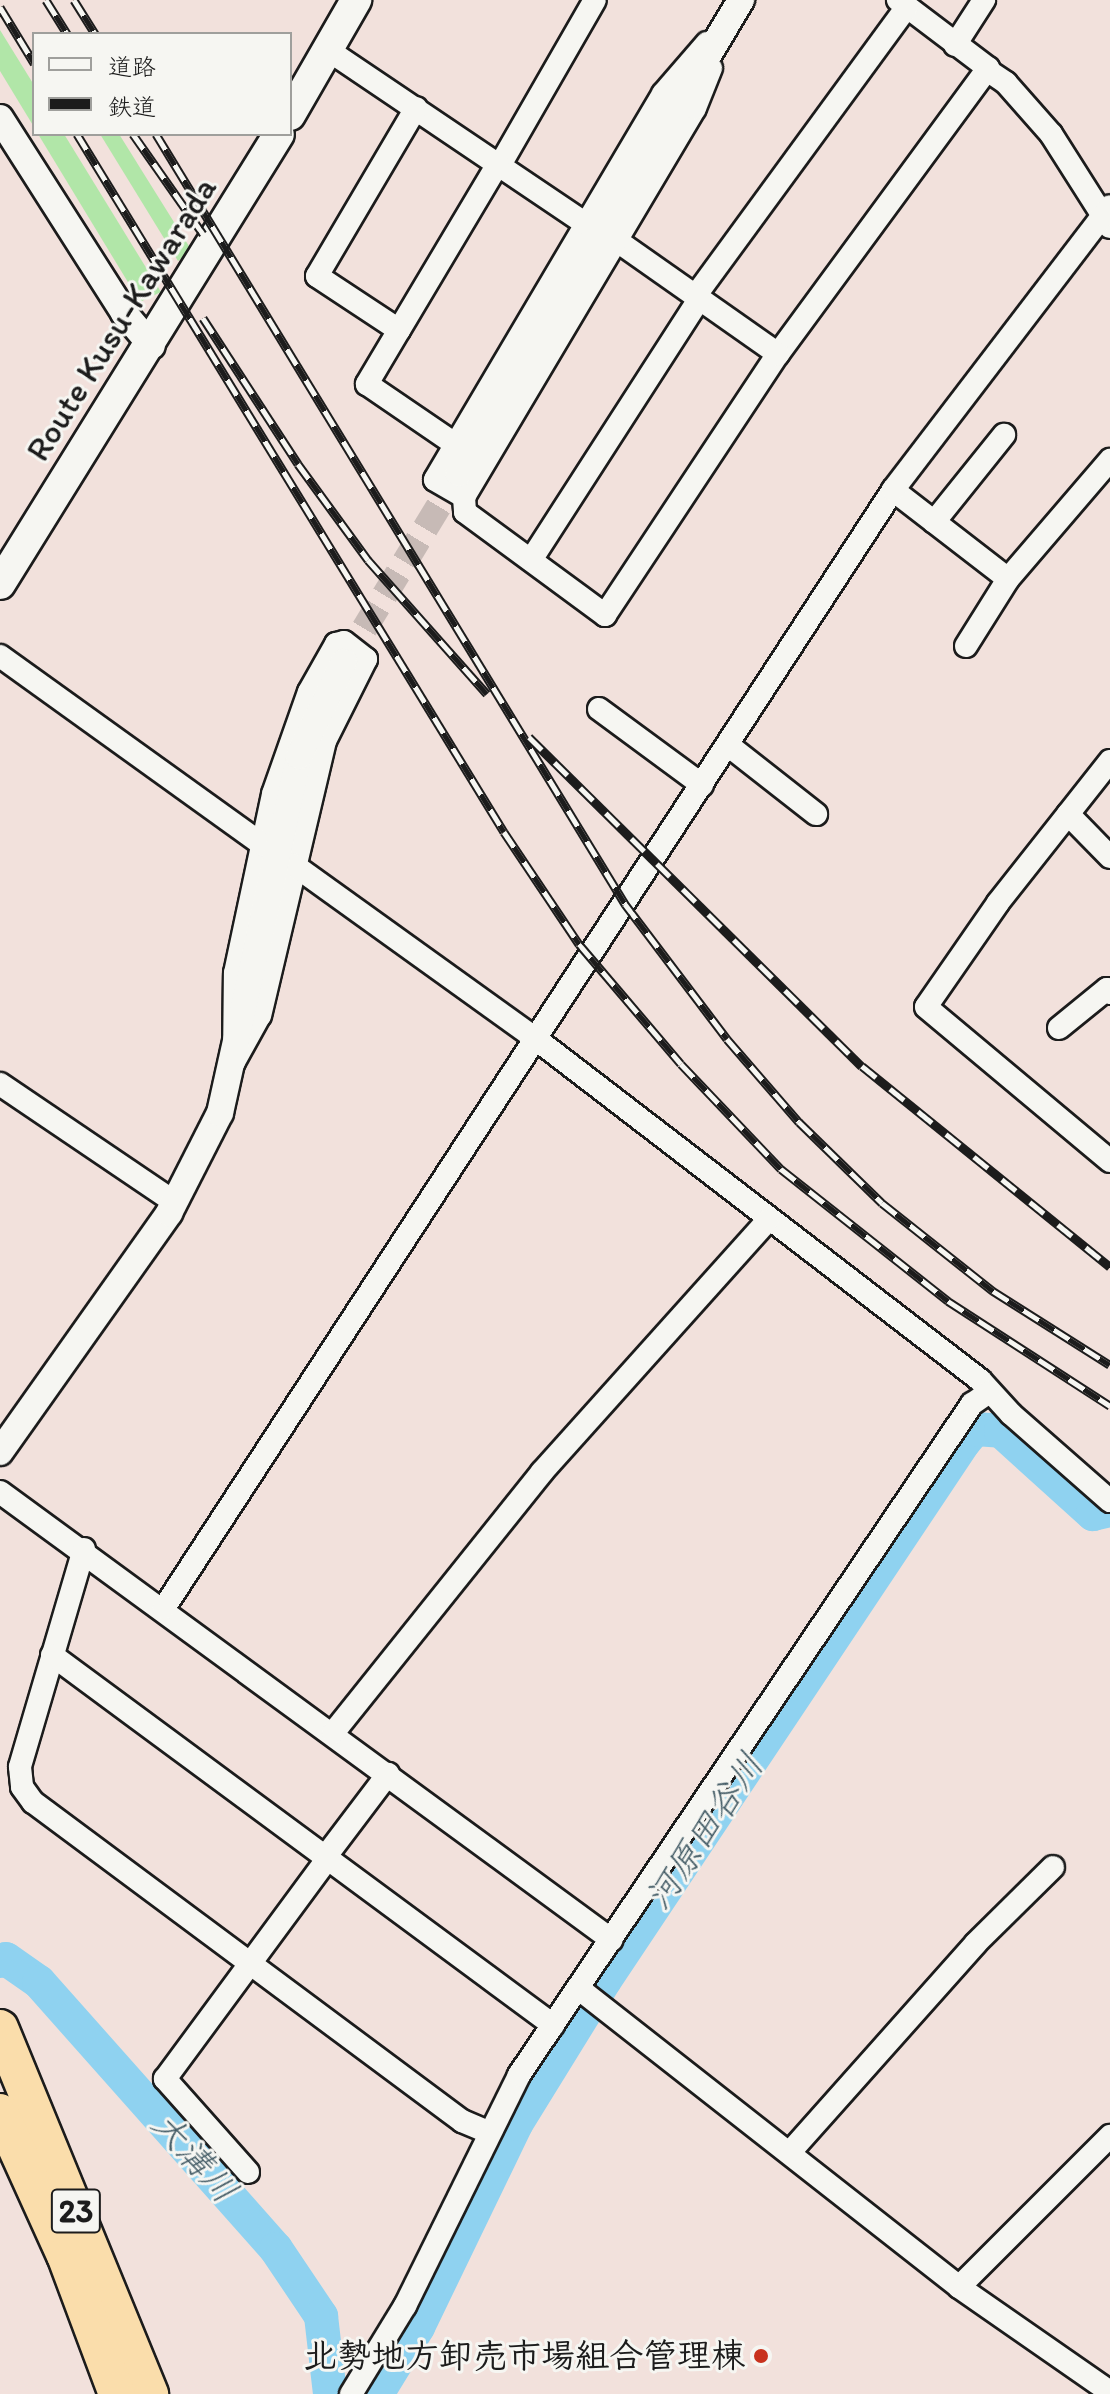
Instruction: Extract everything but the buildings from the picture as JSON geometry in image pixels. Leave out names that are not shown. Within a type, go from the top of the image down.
[{"type":"highway","name":"23","points":[[0,2028],[150,2394]]},
{"type":"highway","name":"23","points":[[0,2112],[65,2255],[117,2394]]},
{"type":"main road","points":[[292,112],[328,50],[350,2]]},
{"type":"main road","name":"Route Kusu-Kawarada","points":[[0,584],[152,346],[278,136]]},
{"type":"street","points":[[455,444],[367,384],[595,0]]},
{"type":"street","points":[[955,45],[984,0]]},
{"type":"street","points":[[164,1608],[279,1424],[536,1039],[893,490],[1107,217],[1051,134],[1006,83],[902,4],[698,297],[531,560]]},
{"type":"street","points":[[735,11],[462,485],[465,512],[605,615],[778,354],[987,70]]},
{"type":"street","points":[[462,485],[435,480],[663,94],[735,11]]},
{"type":"street","points":[[462,485],[695,108],[735,11]]},
{"type":"street","points":[[328,50],[586,224]]},
{"type":"street","points":[[399,330],[317,276],[416,108]]},
{"type":"street","points":[[0,118],[108,289],[152,346]]},
{"type":"street","points":[[616,240],[778,354]]},
{"type":"street","points":[[934,522],[1004,435]]},
{"type":"street","points":[[966,646],[1008,579],[1110,460]]},
{"type":"street","points":[[893,490],[1008,579]]},
{"type":"street","points":[[344,642],[366,659],[325,741],[260,1015],[234,1062],[235,973],[273,794],[309,692],[336,644],[344,642]]},
{"type":"street","points":[[0,656],[263,845]]},
{"type":"street","points":[[0,1452],[174,1202],[220,1113],[234,1062],[299,756],[344,662]]},
{"type":"street","points":[[599,709],[702,785]]},
{"type":"street","points":[[728,745],[816,814]]},
{"type":"street","points":[[1110,761],[926,1007],[1110,1161]]},
{"type":"street","points":[[1068,814],[1110,857]]},
{"type":"street","points":[[294,865],[536,1039],[767,1221],[980,1380],[989,1392],[1107,1496]]},
{"type":"street","points":[[1059,1028],[1109,989]]},
{"type":"street","points":[[0,1084],[174,1202]]},
{"type":"street","points":[[333,1733],[542,1472],[767,1221]]},
{"type":"street","points":[[351,2394],[405,2306],[488,2132],[553,2025],[589,1997],[612,1940],[972,1404],[989,1392]]},
{"type":"street","points":[[0,1492],[84,1549],[612,1940]]},
{"type":"street","points":[[84,1549],[20,1767],[22,1787],[33,1802],[462,2121],[488,2132]]},
{"type":"street","points":[[52,1655],[553,2025]]},
{"type":"street","points":[[248,2172],[165,2079],[388,1774]]},
{"type":"street","points":[[791,2151],[976,1943],[1053,1867]]},
{"type":"street","points":[[589,1997],[791,2151],[959,2287],[1110,2392]]},
{"type":"street","points":[[959,2287],[1110,2136]]},
{"type":"green space","points":[[0,30],[32,82],[32,124],[0,71]]},
{"type":"green space","points":[[39,136],[65,136],[161,292],[140,302]]},
{"type":"green space","points":[[101,136],[120,136],[192,251],[178,261]]},
{"type":"waterway","name":"河原田谷川","points":[[377,2394],[418,2327],[516,2124],[605,1980],[964,1442],[975,1429],[1001,1431],[1093,1514],[1110,1510]]},
{"type":"waterway","name":"大溝川","points":[[0,1961],[6,1959],[39,1982],[276,2249],[321,2316],[330,2394]]},
{"type":"tunnel","points":[[344,662],[459,473]]},
{"type":"railway","points":[[46,0],[66,32]]},
{"type":"railway","points":[[74,0],[94,32]]},
{"type":"railway","points":[[0,7],[32,60]]},
{"type":"railway","points":[[78,136],[504,832],[579,944],[681,1064],[781,1169],[948,1301],[1110,1406]]},
{"type":"railway","points":[[134,136],[203,234]]},
{"type":"railway","points":[[157,136],[625,904],[727,1039],[799,1122],[882,1203],[993,1291],[1110,1365]]},
{"type":"railway","points":[[203,318],[298,464],[368,560],[487,694]]},
{"type":"railway","points":[[529,737],[862,1066],[1110,1267]]},
{"type":"place","name":"北勢地方卸売市場組合管理棟","points":[[761,2356]]}]
